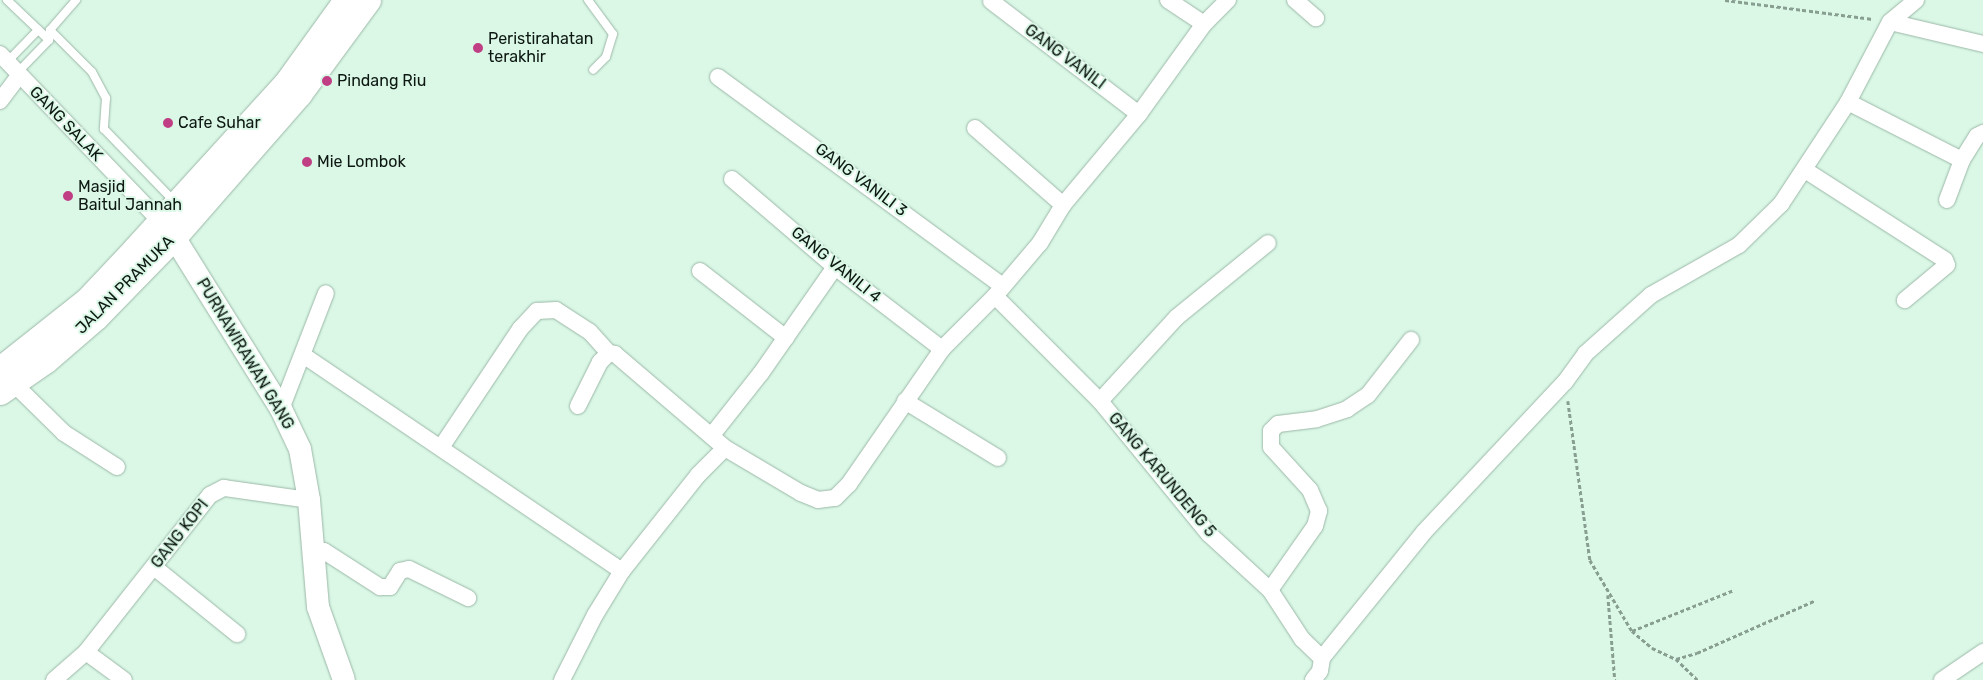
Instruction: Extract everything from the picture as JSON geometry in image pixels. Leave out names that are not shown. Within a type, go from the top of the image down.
[{"type":"main road","name":"JALAN PRAMUKA","points":[[3,379],[170,221],[356,2]]},
{"type":"street","points":[[1168,0],[1204,24]]},
{"type":"street","points":[[442,446],[520,329],[538,311],[556,310],[590,332],[608,353],[623,358],[725,448],[801,493],[818,500],[835,498],[849,484],[942,349],[999,291],[1040,243],[1063,205],[1139,114],[1204,24],[1228,0]]},
{"type":"street","points":[[1295,0],[1316,18]]},
{"type":"street","points":[[1313,680],[1320,671],[1322,658],[1424,532],[1565,382],[1585,354],[1651,295],[1738,245],[1781,204],[1848,102],[1890,22],[1916,0]]},
{"type":"street","name":"GANG VANILI","points":[[991,2],[1139,114]]},
{"type":"street","points":[[1890,22],[1983,44]]},
{"type":"street","points":[[0,100],[11,66]]},
{"type":"street","name":"GANG SALAK","points":[[11,66],[170,221]]},
{"type":"street","name":"GANG VANILI 3","points":[[718,76],[999,291]]},
{"type":"street","points":[[1848,102],[1962,160]]},
{"type":"street","points":[[975,128],[1063,205]]},
{"type":"street","points":[[1947,200],[1962,160],[1977,136],[1983,133]]},
{"type":"street","points":[[1805,170],[1945,260],[1947,265],[1905,300]]},
{"type":"street","name":"GANG VANILI 4","points":[[732,179],[835,267],[942,349]]},
{"type":"street","name":"PURNAWIRAWAN GANG","points":[[170,221],[281,409],[300,449],[308,500],[318,608],[344,680]]},
{"type":"street","points":[[1100,401],[1133,361],[1177,317],[1268,243]]},
{"type":"street","points":[[712,435],[786,338],[835,267]]},
{"type":"street","points":[[700,271],[786,338]]},
{"type":"street","name":"GANG KARUNDENG 5","points":[[999,291],[1100,401],[1209,534],[1270,590],[1302,639],[1322,658]]},
{"type":"street","points":[[281,409],[304,355],[326,293]]},
{"type":"street","points":[[1270,590],[1315,526],[1319,511],[1310,490],[1271,447],[1270,431],[1278,424],[1317,419],[1347,409],[1368,396],[1411,340]]},
{"type":"street","points":[[578,406],[600,362],[608,353]]},
{"type":"street","points":[[304,355],[442,446],[622,571]]},
{"type":"street","points":[[3,379],[64,433],[117,467]]},
{"type":"street","points":[[905,401],[998,458]]},
{"type":"street","points":[[562,680],[595,615],[622,571],[698,475],[725,448]]},
{"type":"street","name":"GANG KOPI","points":[[54,680],[86,652],[210,495],[224,488],[308,500]]},
{"type":"street","points":[[311,548],[324,551],[380,587],[390,587],[400,571],[409,569],[468,598]]},
{"type":"street","points":[[154,567],[237,634]]},
{"type":"street","points":[[86,652],[124,680]]},
{"type":"street","points":[[1942,680],[1983,652]]},
{"type":"lane","points":[[7,0],[49,40]]},
{"type":"lane","points":[[11,66],[49,40],[50,30],[76,0]]},
{"type":"lane","points":[[588,0],[614,34],[606,57],[594,70]]},
{"type":"lane","points":[[11,66],[38,30]]},
{"type":"lane","points":[[50,30],[92,72],[106,98],[104,129],[170,221]]},
{"type":"path","points":[[1725,0],[1890,22]]},
{"type":"path","points":[[1565,382],[1590,560],[1608,594],[1632,631],[1652,648],[1676,659],[1698,680]]},
{"type":"path","points":[[1632,631],[1734,590]]},
{"type":"path","points":[[1608,594],[1615,680]]},
{"type":"path","points":[[1676,659],[1697,653],[1814,601]]},
{"type":"place","name":"Peristirahatan terakhir","points":[[478,48]]},
{"type":"place","name":"Pindang Riu","points":[[327,81]]},
{"type":"place","name":"Cafe Suhar","points":[[168,123]]},
{"type":"place","name":"Mie Lombok","points":[[307,162]]},
{"type":"place","name":"Masjid Baitul Jannah","points":[[68,196]]}]
